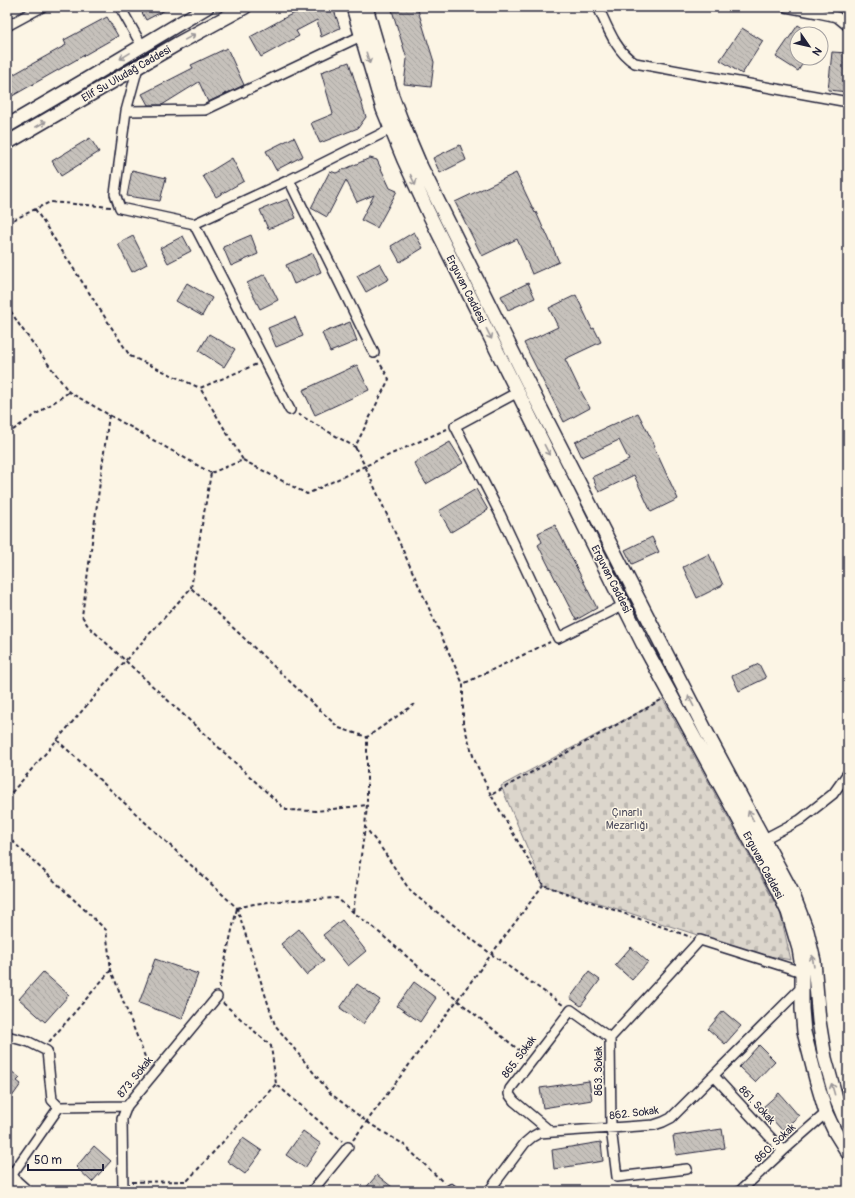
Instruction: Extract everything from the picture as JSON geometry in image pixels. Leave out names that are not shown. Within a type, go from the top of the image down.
[{"type":"street","points":[[7,26],[42,7]]},
{"type":"street","points":[[120,7],[142,46]]},
{"type":"street","name":"Elif Su Uludağ Caddesi","points":[[7,126],[207,7]]},
{"type":"street","name":"Elif Su Uludağ Caddesi","points":[[7,143],[245,7]]},
{"type":"street","name":"Erguvan Caddesi","points":[[353,7],[383,109],[428,212],[644,644],[788,912],[799,949],[802,972],[804,1032],[808,1050],[826,1113],[835,1132],[848,1153]]},
{"type":"street","points":[[366,7],[392,96],[421,167],[533,393],[712,743],[792,892],[807,931],[814,961],[822,1047],[836,1098],[848,1125]]},
{"type":"street","points":[[598,7],[618,47],[628,59],[635,63],[848,102]]},
{"type":"street","points":[[786,7],[837,17],[848,26]]},
{"type":"street","points":[[126,111],[205,110],[361,36]]},
{"type":"street","points":[[138,67],[126,111],[115,194],[120,208],[194,224],[290,180],[391,129]]},
{"type":"street","points":[[290,180],[374,353]]},
{"type":"street","points":[[194,224],[290,410]]},
{"type":"street","points":[[518,392],[455,426],[500,514],[558,638],[624,605]]},
{"type":"street","points":[[764,839],[800,820],[833,794],[848,773]]},
{"type":"street","points":[[571,1010],[610,1038],[700,940],[802,972]]},
{"type":"street","name":"862. Sokak","points":[[489,1191],[525,1143],[540,1133],[654,1125],[671,1118],[802,987]]},
{"type":"street","name":"873. Sokak","points":[[123,1187],[122,1119],[126,1106],[217,997]]},
{"type":"street","name":"865. Sokak","points":[[550,1132],[514,1101],[509,1094],[514,1084],[571,1010]]},
{"type":"street","points":[[7,1036],[29,1042],[47,1051],[52,1100],[59,1107],[126,1106]]},
{"type":"street","name":"863. Sokak","points":[[610,1038],[611,1128],[617,1177],[687,1169]]},
{"type":"street","name":"861. Sokak","points":[[714,1076],[783,1151]]},
{"type":"street","points":[[14,1183],[59,1107]]},
{"type":"street","name":"860. Sokak","points":[[740,1191],[826,1113]]},
{"type":"street","points":[[312,1191],[348,1147]]},
{"type":"path","points":[[7,223],[50,202],[120,208]]},
{"type":"path","points":[[35,209],[130,356],[200,388],[243,460],[307,494],[365,466],[455,426]]},
{"type":"path","points":[[7,305],[20,326],[69,392],[211,473]]},
{"type":"path","points":[[355,446],[390,379],[374,353]]},
{"type":"path","points":[[200,388],[264,360]]},
{"type":"path","points":[[7,434],[69,392]]},
{"type":"path","points":[[290,410],[355,446],[463,684],[463,722],[474,759],[491,795],[543,885],[700,940]]},
{"type":"path","points":[[109,415],[82,616],[88,626],[286,810],[316,811],[366,805]]},
{"type":"path","points":[[211,473],[243,460]]},
{"type":"path","points":[[7,798],[191,588],[211,473]]},
{"type":"path","points":[[191,588],[338,728],[367,737]]},
{"type":"path","points":[[463,684],[558,638]]},
{"type":"path","points":[[491,795],[671,694]]},
{"type":"path","points":[[367,737],[415,704]]},
{"type":"path","points":[[353,912],[365,827],[367,737]]},
{"type":"path","points":[[58,740],[237,908],[275,1026],[330,1093],[367,1122],[403,1144],[450,1190]]},
{"type":"path","points":[[365,827],[411,892],[491,954],[571,1010]]},
{"type":"path","points":[[7,836],[106,930],[110,970],[152,1076]]},
{"type":"path","points":[[237,908],[217,997],[271,1046],[276,1084],[348,1147],[543,885]]},
{"type":"path","points":[[237,908],[272,901],[337,898],[457,1000],[532,1061]]},
{"type":"path","points":[[47,1051],[47,1043],[110,970]]},
{"type":"path","points":[[123,1187],[187,1182],[276,1084]]},
{"type":"green space","name":"Çınarlı Mezarlığı","points":[[663,699],[780,912],[791,960],[753,953],[543,885],[501,786]]},
{"type":"building","points":[[139,7],[171,7],[146,20]]},
{"type":"building","points":[[310,7],[333,7],[340,28],[321,37],[317,20],[296,31],[299,36],[261,57],[250,37],[288,16]]},
{"type":"building","points":[[391,7],[417,7],[434,62],[431,87],[404,84],[407,59]]},
{"type":"building","points":[[107,17],[118,36],[7,99],[7,78],[66,45],[64,40]]},
{"type":"building","points":[[742,28],[763,41],[742,74],[720,60]]},
{"type":"building","points":[[789,38],[789,65],[776,57]]},
{"type":"building","points":[[227,48],[244,85],[208,102],[199,82],[162,105],[148,105],[142,94],[193,68],[191,65]]},
{"type":"building","points":[[832,52],[848,53],[848,92],[828,90]]},
{"type":"building","points":[[349,62],[366,117],[358,128],[320,143],[311,123],[333,114],[321,72]]},
{"type":"building","points":[[790,66],[801,66],[798,71]]},
{"type":"building","points":[[294,137],[303,156],[276,170],[266,151]]},
{"type":"building","points":[[90,138],[99,152],[61,176],[52,161]]},
{"type":"building","points":[[460,145],[466,160],[440,173],[433,158]]},
{"type":"building","points":[[232,158],[244,181],[216,197],[203,176]]},
{"type":"building","points":[[370,158],[377,160],[390,188],[397,191],[377,228],[361,220],[374,195],[357,202],[346,180],[327,217],[311,208],[330,171],[336,173]]},
{"type":"building","points":[[132,170],[166,178],[160,201],[127,196]]},
{"type":"building","points":[[516,173],[535,213],[536,212],[545,230],[559,262],[532,274],[517,239],[482,256],[455,202]]},
{"type":"building","points":[[288,199],[296,218],[268,229],[260,210]]},
{"type":"building","points":[[414,232],[423,248],[400,262],[391,246]]},
{"type":"building","points":[[251,235],[258,254],[231,266],[223,247]]},
{"type":"building","points":[[133,236],[147,264],[132,272],[118,244]]},
{"type":"building","points":[[183,236],[191,251],[168,263],[160,248]]},
{"type":"building","points":[[313,253],[321,272],[294,284],[286,265]]},
{"type":"building","points":[[380,263],[389,279],[366,292],[357,276]]},
{"type":"building","points":[[265,274],[278,300],[260,309],[247,283]]},
{"type":"building","points":[[187,283],[212,298],[202,316],[176,301]]},
{"type":"building","points":[[528,283],[535,298],[508,310],[501,296]]},
{"type":"building","points":[[576,295],[592,329],[594,328],[601,342],[565,359],[590,408],[564,422],[524,343],[558,327],[549,308]]},
{"type":"building","points":[[295,317],[303,336],[276,347],[268,328]]},
{"type":"building","points":[[350,322],[357,341],[330,352],[322,333]]},
{"type":"building","points":[[209,334],[235,349],[224,367],[199,351]]},
{"type":"building","points":[[357,365],[369,390],[315,415],[303,390]]},
{"type":"building","points":[[638,413],[655,446],[654,447],[678,499],[651,512],[634,475],[599,492],[592,477],[629,460],[619,440],[582,457],[575,442]]},
{"type":"building","points":[[450,442],[463,463],[426,484],[414,463]]},
{"type":"building","points":[[476,489],[488,510],[451,532],[439,511]]},
{"type":"building","points":[[555,525],[597,608],[576,620],[538,545],[542,542],[538,533]]},
{"type":"building","points":[[652,537],[659,552],[632,564],[625,550]]},
{"type":"building","points":[[709,554],[723,585],[697,598],[683,567]]},
{"type":"building","points":[[759,664],[766,678],[739,691],[732,676]]},
{"type":"building","points":[[342,920],[366,951],[348,966],[323,935]]},
{"type":"building","points":[[299,929],[324,961],[306,975],[281,944]]},
{"type":"building","points":[[631,947],[648,962],[632,980],[615,965]]},
{"type":"building","points":[[155,959],[198,974],[182,1019],[139,1003]]},
{"type":"building","points":[[43,972],[69,995],[45,1022],[19,999]]},
{"type":"building","points":[[589,972],[600,980],[581,1006],[570,998]]},
{"type":"building","points":[[414,982],[436,998],[420,1022],[397,1006]]},
{"type":"building","points":[[357,984],[380,1000],[363,1024],[340,1008]]},
{"type":"building","points":[[723,1011],[741,1026],[725,1044],[708,1029]]},
{"type":"building","points":[[759,1045],[775,1061],[755,1082],[739,1067]]},
{"type":"building","points":[[7,1068],[20,1078],[17,1081],[21,1084],[7,1104]]},
{"type":"building","points":[[589,1081],[592,1100],[543,1108],[540,1088]]},
{"type":"building","points":[[779,1093],[799,1116],[782,1130],[762,1108]]},
{"type":"building","points":[[722,1129],[725,1148],[676,1155],[673,1136]]},
{"type":"building","points":[[303,1131],[321,1144],[305,1168],[286,1155]]},
{"type":"building","points":[[243,1138],[262,1151],[245,1174],[227,1161]]},
{"type":"building","points":[[601,1142],[603,1161],[554,1169],[552,1150]]},
{"type":"building","points":[[94,1146],[111,1161],[92,1182],[76,1167]]},
{"type":"building","points":[[377,1175],[397,1191],[363,1191]]}]
